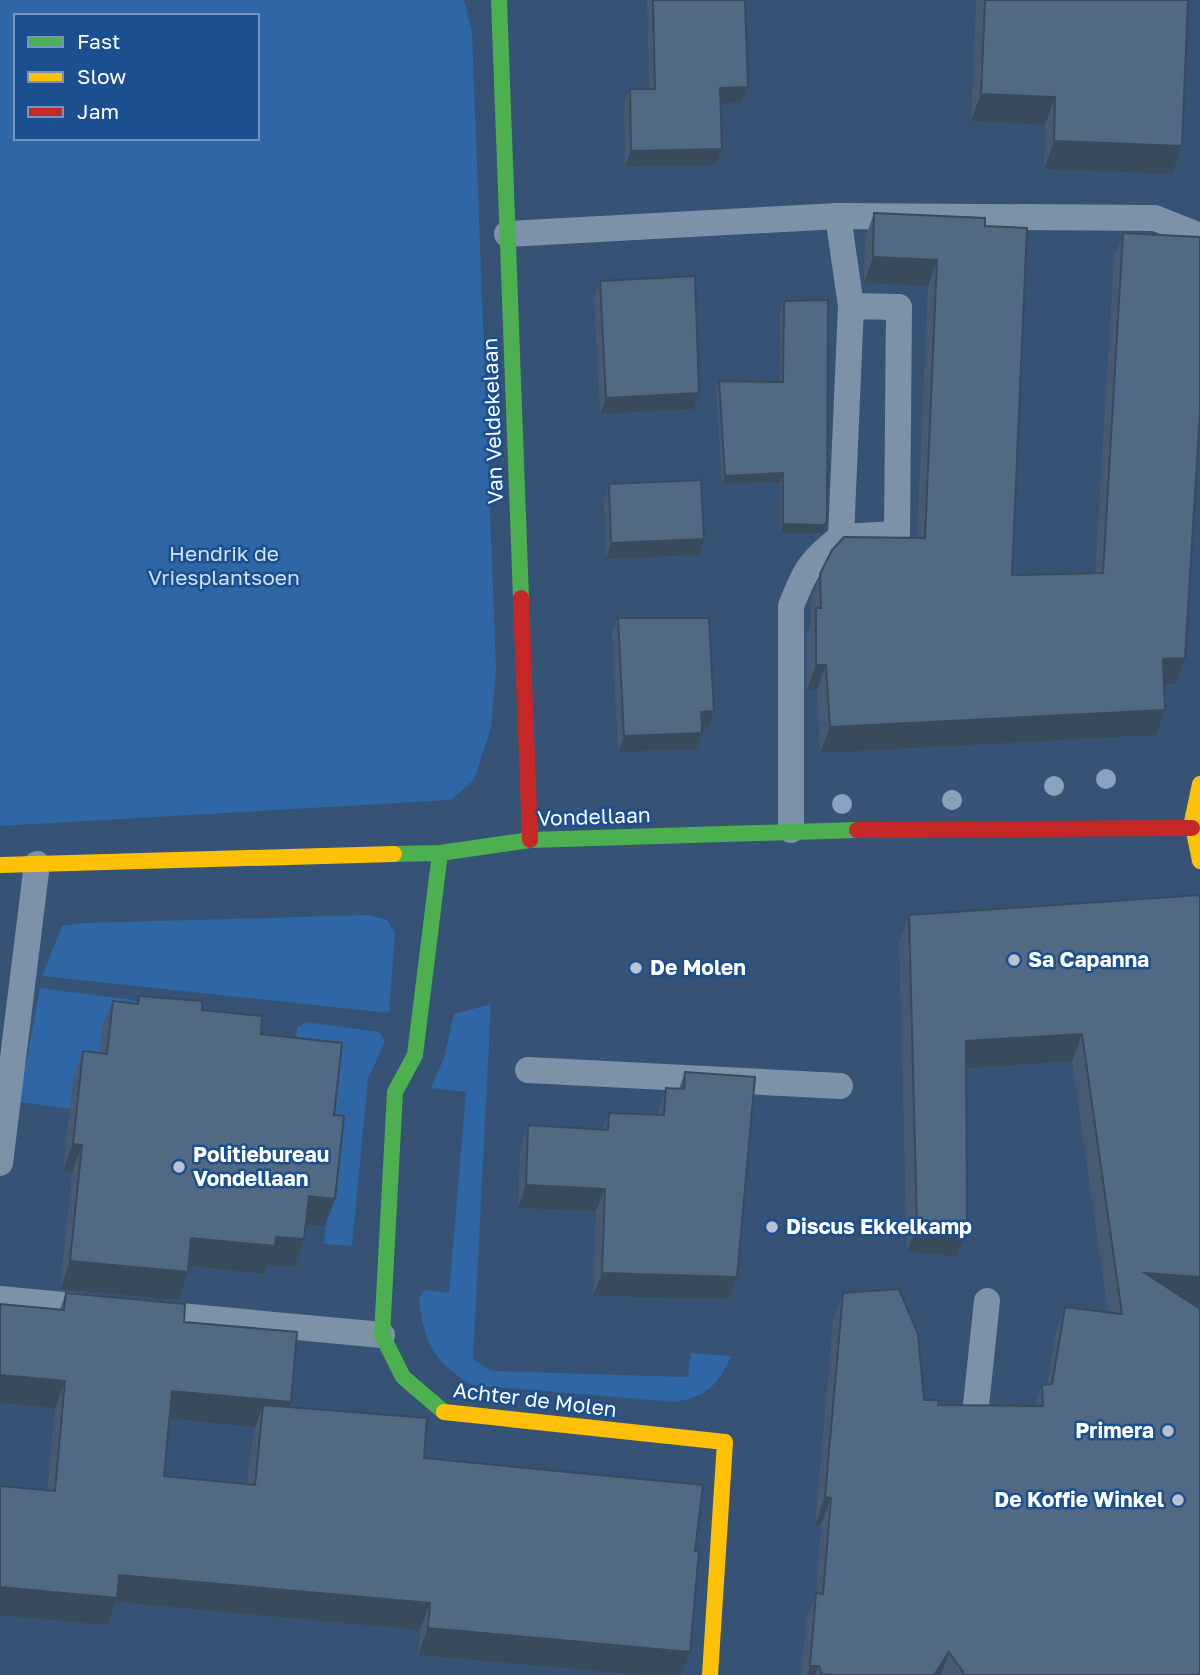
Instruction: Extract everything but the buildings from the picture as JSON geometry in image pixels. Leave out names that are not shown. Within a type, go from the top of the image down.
[{"type":"street","name":"Van Veldekelaan","points":[[499,0],[530,840]]},
{"type":"street","points":[[1200,784],[1195,796],[1192,828],[1200,861]]},
{"type":"street","name":"Vondellaan","points":[[0,865],[440,853],[530,840],[791,830],[1192,828]]},
{"type":"street","name":"Achter de Molen","points":[[440,853],[415,1055],[395,1092],[382,1335],[403,1377],[446,1414],[725,1442],[710,1675]]},
{"type":"lane","points":[[507,234],[838,216],[1155,218],[1200,236]]},
{"type":"lane","points":[[838,216],[851,306],[841,537]]},
{"type":"lane","points":[[791,830],[791,606],[802,577],[814,559],[841,537],[897,534],[900,307],[851,306]]},
{"type":"lane","points":[[0,1163],[37,864]]},
{"type":"lane","points":[[527,1070],[840,1086]]},
{"type":"lane","points":[[0,1299],[382,1335]]},
{"type":"lane","points":[[976,1405],[987,1301]]},
{"type":"green space","name":"Hendrik de Vriesplantsoen","points":[[0,0],[464,0],[472,32],[496,669],[491,728],[474,780],[451,800],[0,826]]},
{"type":"green space","points":[[369,915],[387,920],[395,933],[389,1013],[42,976],[62,926],[83,923]]},
{"type":"green space","points":[[40,988],[257,1016],[97,1081],[70,1109],[19,1102]]},
{"type":"green space","points":[[491,1004],[473,1359],[491,1371],[688,1377],[691,1353],[731,1356],[722,1375],[703,1393],[675,1402],[472,1385],[448,1368],[432,1349],[423,1326],[419,1297],[425,1290],[449,1293],[466,1092],[431,1088],[444,1058],[454,1014]]},
{"type":"green space","points":[[307,1022],[379,1032],[385,1041],[368,1079],[352,1246],[324,1244],[334,1144],[294,1066],[297,1028]]},
{"type":"traffic: fast","points":[[499,0],[521,598]]},
{"type":"traffic: fast","points":[[394,854],[440,853],[530,840],[857,830]]},
{"type":"traffic: fast","points":[[440,853],[415,1055],[395,1092],[382,1335],[403,1377],[444,1412]]},
{"type":"traffic: slow","points":[[1200,784],[1192,822],[1200,861]]},
{"type":"traffic: slow","points":[[0,865],[394,854]]},
{"type":"traffic: slow","points":[[444,1412],[725,1442],[710,1675]]},
{"type":"traffic: jam","points":[[521,598],[530,840]]},
{"type":"traffic: jam","points":[[857,830],[1192,828]]},
{"type":"place","name":"Sa Capanna","points":[[1014,960]]},
{"type":"place","name":"De Molen","points":[[636,968]]},
{"type":"place","name":"Politiebureau Vondellaan","points":[[179,1167]]},
{"type":"place","name":"Discus Ekkelkamp","points":[[772,1227]]},
{"type":"place","name":"Primera","points":[[1168,1431]]},
{"type":"place","name":"De Koffie Winkel","points":[[1178,1500]]}]
